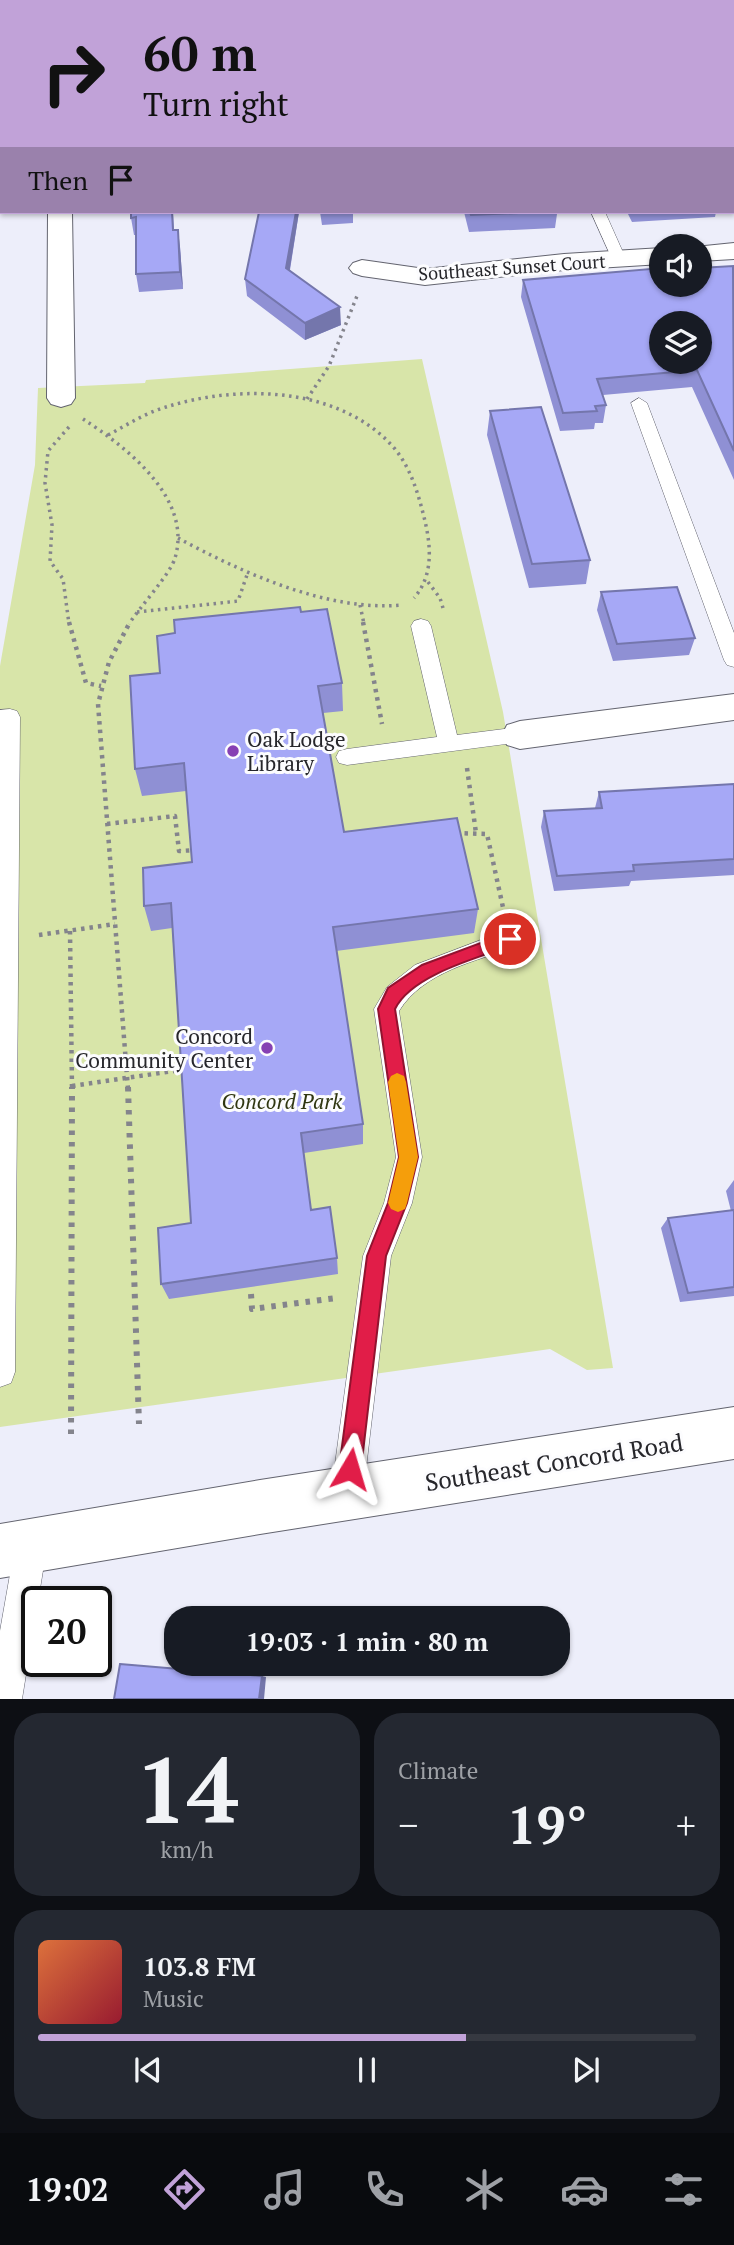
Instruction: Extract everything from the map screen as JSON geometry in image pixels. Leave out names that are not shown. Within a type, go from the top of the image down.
[{"type":"street","points":[[61,214],[61,398]]},
{"type":"street","points":[[712,252],[734,251]]},
{"type":"street","name":"Southeast Sunset Court","points":[[362,268],[425,277],[649,257]]},
{"type":"street","points":[[520,735],[734,707]]},
{"type":"street","name":"Southeast Concord Road","points":[[16,1548],[734,1433]]},
{"type":"lane","points":[[599,214],[618,259]]},
{"type":"lane","points":[[639,403],[734,660]]},
{"type":"lane","points":[[421,626],[449,744]]},
{"type":"lane","points":[[0,718],[10,717],[5,797],[4,891],[8,939],[3,995],[0,1372]]},
{"type":"lane","points":[[347,757],[520,735]]},
{"type":"lane","points":[[347,1494],[377,1256],[398,1203],[409,1157],[386,1009],[394,993],[428,970],[510,939]]},
{"type":"lane","points":[[5,1699],[16,1548]]},
{"type":"path","points":[[307,399],[333,354],[358,296],[362,268]]},
{"type":"path","points":[[108,435],[166,408],[197,400],[252,394],[307,399],[349,413],[393,445],[415,479],[423,502],[430,554],[428,582],[416,597],[399,607],[360,605],[286,587],[178,538]]},
{"type":"path","points":[[61,398],[64,405],[137,458],[152,475],[171,514],[178,538],[175,560],[113,648],[98,704],[128,1078],[139,1424]]},
{"type":"path","points":[[79,417],[48,451],[45,465],[52,525],[50,561],[63,579],[67,617],[86,683],[101,685]]},
{"type":"path","points":[[137,612],[238,601],[248,572]]},
{"type":"path","points":[[360,605],[387,752]]},
{"type":"path","points":[[107,824],[176,816],[178,851],[204,849]]},
{"type":"path","points":[[449,833],[487,834],[510,939]]},
{"type":"path","points":[[8,939],[115,924]]},
{"type":"path","points":[[70,931],[71,1434]]},
{"type":"path","points":[[72,1086],[174,1071]]},
{"type":"path","points":[[251,1294],[253,1309],[372,1294]]},
{"type":"green space","name":"Concord Park","points":[[422,359],[503,712],[613,1368],[587,1370],[550,1349],[0,1427],[0,666],[35,465],[38,388],[145,383],[146,380]]},
{"type":"building","points":[[131,214],[172,214],[173,230],[178,230],[180,272],[136,274],[136,217],[131,218]]},
{"type":"building","points":[[259,214],[296,214],[286,268],[340,307],[305,323],[245,279]]},
{"type":"building","points":[[733,266],[734,451],[699,374],[712,374],[712,311],[649,311],[649,374],[653,374],[597,379],[606,405],[595,406],[597,411],[563,413],[523,280],[649,269],[649,297],[712,297],[712,267]]},
{"type":"building","points":[[541,407],[590,560],[532,564],[490,411]]},
{"type":"building","points":[[677,587],[695,638],[617,644],[601,592]]},
{"type":"building","points":[[300,607],[301,612],[327,609],[342,683],[318,686],[344,832],[457,818],[478,909],[333,927],[363,1124],[301,1133],[311,1210],[330,1207],[337,1258],[161,1284],[158,1228],[191,1223],[171,903],[144,906],[143,868],[192,862],[184,763],[135,769],[130,676],[160,673],[157,636],[175,633],[174,620]]},
{"type":"building","points":[[734,784],[734,859],[633,865],[634,871],[557,876],[544,811],[602,808],[599,792]]},
{"type":"building","points":[[734,1210],[734,1287],[688,1293],[668,1218]]},
{"type":"building","points":[[120,1664],[164,1668],[164,1676],[262,1676],[259,1699],[114,1699]]},
{"type":"slow traffic","points":[[397,1082],[409,1157],[398,1203]]},
{"type":"place","name":"Oak Lodge Library","points":[[233,751]]},
{"type":"place","name":"Concord Community Center","points":[[267,1048]]},
{"type":"route","points":[[350,1469],[377,1256],[398,1203],[409,1157],[386,1009],[394,993],[428,970],[510,939]]}]
